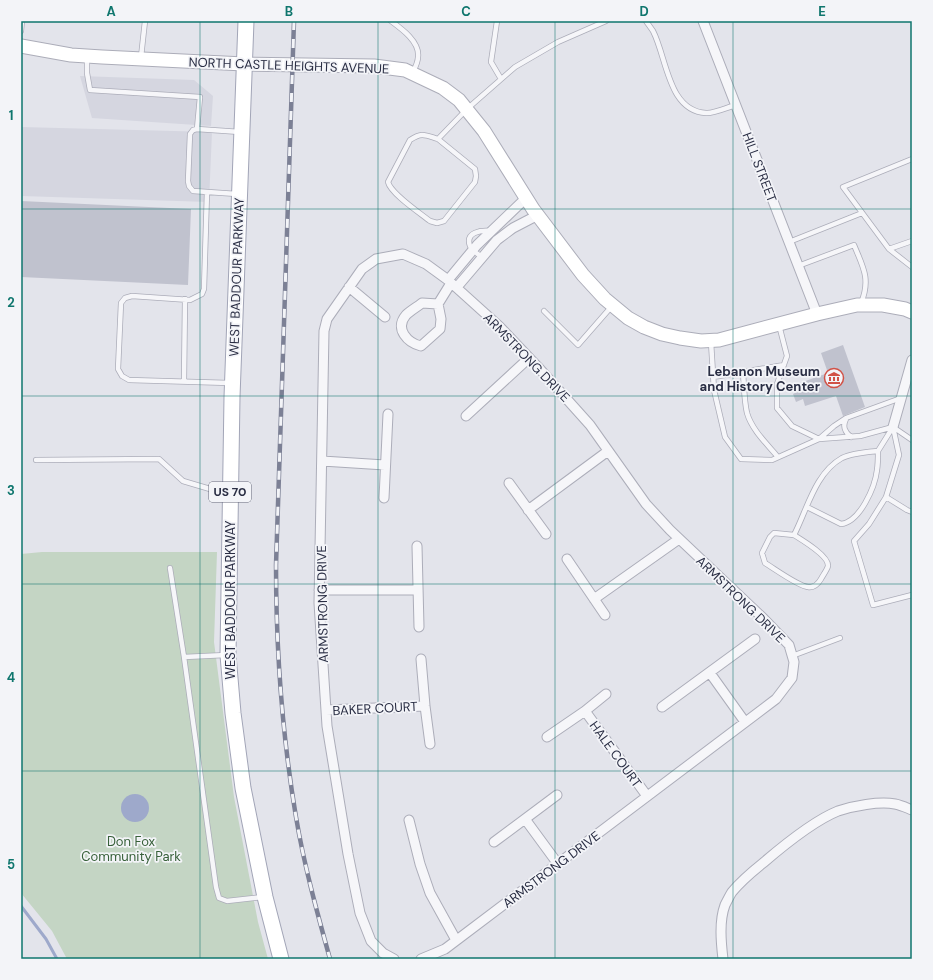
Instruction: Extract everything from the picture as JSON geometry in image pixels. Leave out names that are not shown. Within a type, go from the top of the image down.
[{"type":"main road","name":"WEST BADDOUR PARKWAY","points":[[246,21],[232,383],[228,655],[233,713],[243,788],[265,897],[281,959]]},
{"type":"street","name":"HILL STREET","points":[[703,21],[817,314]]},
{"type":"street","name":"NORTH CASTLE HEIGHTS AVENUE","points":[[21,46],[71,55],[244,64],[374,66],[405,70],[443,88],[459,100],[484,131],[526,198],[583,275],[605,299],[628,318],[644,327],[662,334],[701,341],[719,340],[817,314],[860,305],[883,305],[905,309],[912,312]]},
{"type":"street","points":[[438,304],[422,303],[406,316],[402,324],[403,334],[407,340],[421,346],[440,329],[441,319],[438,304],[473,250],[526,198]]},
{"type":"street","points":[[452,283],[482,257],[500,238],[513,228],[538,215]]},
{"type":"street","name":"ARMSTRONG DRIVE","points":[[394,959],[383,953],[371,941],[360,913],[348,854],[327,726],[319,590],[324,331],[327,319],[362,269],[376,259],[403,254],[426,264],[452,283],[499,326],[590,425],[646,504],[679,539],[764,619],[789,645],[794,662],[792,678],[776,699],[445,949],[421,959]]},
{"type":"street","points":[[349,287],[384,317]]},
{"type":"street","points":[[466,416],[529,358]]},
{"type":"street","points":[[893,427],[912,360]]},
{"type":"street","points":[[384,498],[388,414]]},
{"type":"street","points":[[528,510],[608,451]]},
{"type":"street","points":[[322,461],[385,465]]},
{"type":"street","points":[[509,483],[546,534]]},
{"type":"street","points":[[594,599],[679,539]]},
{"type":"street","points":[[417,546],[419,627]]},
{"type":"street","points":[[567,559],[605,615]]},
{"type":"street","points":[[319,590],[418,590]]},
{"type":"street","points":[[662,707],[755,639]]},
{"type":"street","name":"BAKER COURT","points":[[421,659],[430,744]]},
{"type":"street","points":[[710,673],[745,722]]},
{"type":"street","name":"HALE COURT","points":[[547,737],[585,711],[606,694]]},
{"type":"street","name":"BAKER COURT","points":[[326,710],[425,706]]},
{"type":"street","name":"HALE COURT","points":[[585,711],[647,796]]},
{"type":"street","points":[[494,842],[557,795]]},
{"type":"street","points":[[723,959],[721,944],[722,922],[725,907],[732,892],[752,872],[780,849],[821,820],[839,811],[874,804],[894,804],[912,810]]},
{"type":"street","points":[[525,819],[558,864]]},
{"type":"street","points":[[409,820],[420,864],[430,893],[456,940]]},
{"type":"lane","points":[[21,31],[22,21]]},
{"type":"lane","points":[[141,59],[145,21]]},
{"type":"lane","points":[[391,21],[406,33],[417,47],[418,57],[412,74]]},
{"type":"lane","points":[[497,21],[491,62],[500,79]]},
{"type":"lane","points":[[438,139],[467,109],[515,67],[558,42],[606,21]]},
{"type":"lane","points":[[646,21],[653,31],[666,70],[678,98],[689,109],[707,113],[736,105]]},
{"type":"lane","points":[[87,56],[87,73],[90,90],[200,97],[197,129]]},
{"type":"lane","points":[[239,194],[193,191],[189,186],[188,181],[190,134],[193,130],[197,129],[242,133]]},
{"type":"lane","points":[[424,134],[438,139],[475,169],[476,176],[475,182],[444,221],[437,223],[430,222],[395,193],[389,186],[388,182],[410,140],[416,136],[424,134]]},
{"type":"lane","points":[[912,159],[843,187],[889,249],[912,267]]},
{"type":"lane","points":[[207,192],[204,289],[202,294],[190,300],[132,296],[125,298],[121,303],[118,369],[122,376],[129,380],[232,383]]},
{"type":"lane","points":[[789,242],[862,213]]},
{"type":"lane","points":[[492,231],[500,238]]},
{"type":"lane","points":[[889,249],[912,241]]},
{"type":"lane","points":[[798,266],[854,245],[865,273],[866,292],[860,305]]},
{"type":"lane","points":[[473,250],[482,257]]},
{"type":"lane","points":[[184,382],[185,300]]},
{"type":"lane","points":[[544,311],[578,345],[613,305]]},
{"type":"lane","points":[[779,324],[787,356],[777,384],[777,408],[792,426],[819,439],[851,437],[893,427]]},
{"type":"lane","points":[[711,340],[714,390],[725,437],[741,459],[772,460],[819,439],[846,418],[901,398]]},
{"type":"lane","points":[[713,377],[784,365]]},
{"type":"lane","points":[[743,372],[744,395],[748,414],[757,432],[778,457]]},
{"type":"lane","points":[[846,418],[844,428],[851,437]]},
{"type":"lane","points":[[893,427],[912,440]]},
{"type":"lane","points":[[807,507],[841,524],[849,521],[862,508],[871,491],[877,471],[878,451],[893,427]]},
{"type":"lane","points":[[893,427],[899,455],[886,497],[869,524],[854,541],[873,605],[912,595]]},
{"type":"lane","points":[[794,535],[814,490],[828,469],[843,458],[878,451]]},
{"type":"lane","points":[[36,460],[159,459],[183,481],[210,489],[230,488]]},
{"type":"lane","points":[[886,497],[912,512]]},
{"type":"lane","points":[[774,533],[794,535],[827,560],[828,566],[818,583],[814,586],[808,587],[802,584],[765,563],[763,558],[762,553],[774,533]]},
{"type":"lane","points":[[170,568],[216,887],[220,898],[227,901],[265,897]]},
{"type":"lane","points":[[792,656],[840,638]]},
{"type":"lane","points":[[184,657],[228,655]]},
{"type":"shaded area","points":[[80,76],[194,80],[213,96],[211,126],[92,118]]},
{"type":"shaded area","points":[[21,127],[212,132],[209,202],[21,196]]},
{"type":"green space","name":"Don Fox Community Park","points":[[42,552],[217,552],[214,642],[234,797],[258,922],[268,959],[67,959],[52,931],[21,893],[21,554]]},
{"type":"water","points":[[135,794],[145,798],[149,808],[145,818],[135,822],[125,818],[121,808],[125,798]]},
{"type":"building","points":[[21,201],[191,209],[188,285],[21,277]]},
{"type":"building","name":"Lebanon Museum and History Center","points":[[843,345],[865,407],[843,416],[836,396],[805,406],[803,399],[796,402],[793,394],[799,391],[797,384],[828,373],[821,353]]},
{"type":"waterway","points":[[21,906],[46,939],[57,959]]},
{"type":"railway","points":[[294,21],[276,565],[277,629],[281,692],[291,786],[299,835],[307,871],[330,959]]},
{"type":"place","name":"Lebanon Museum and History Center","points":[[834,378]]}]
